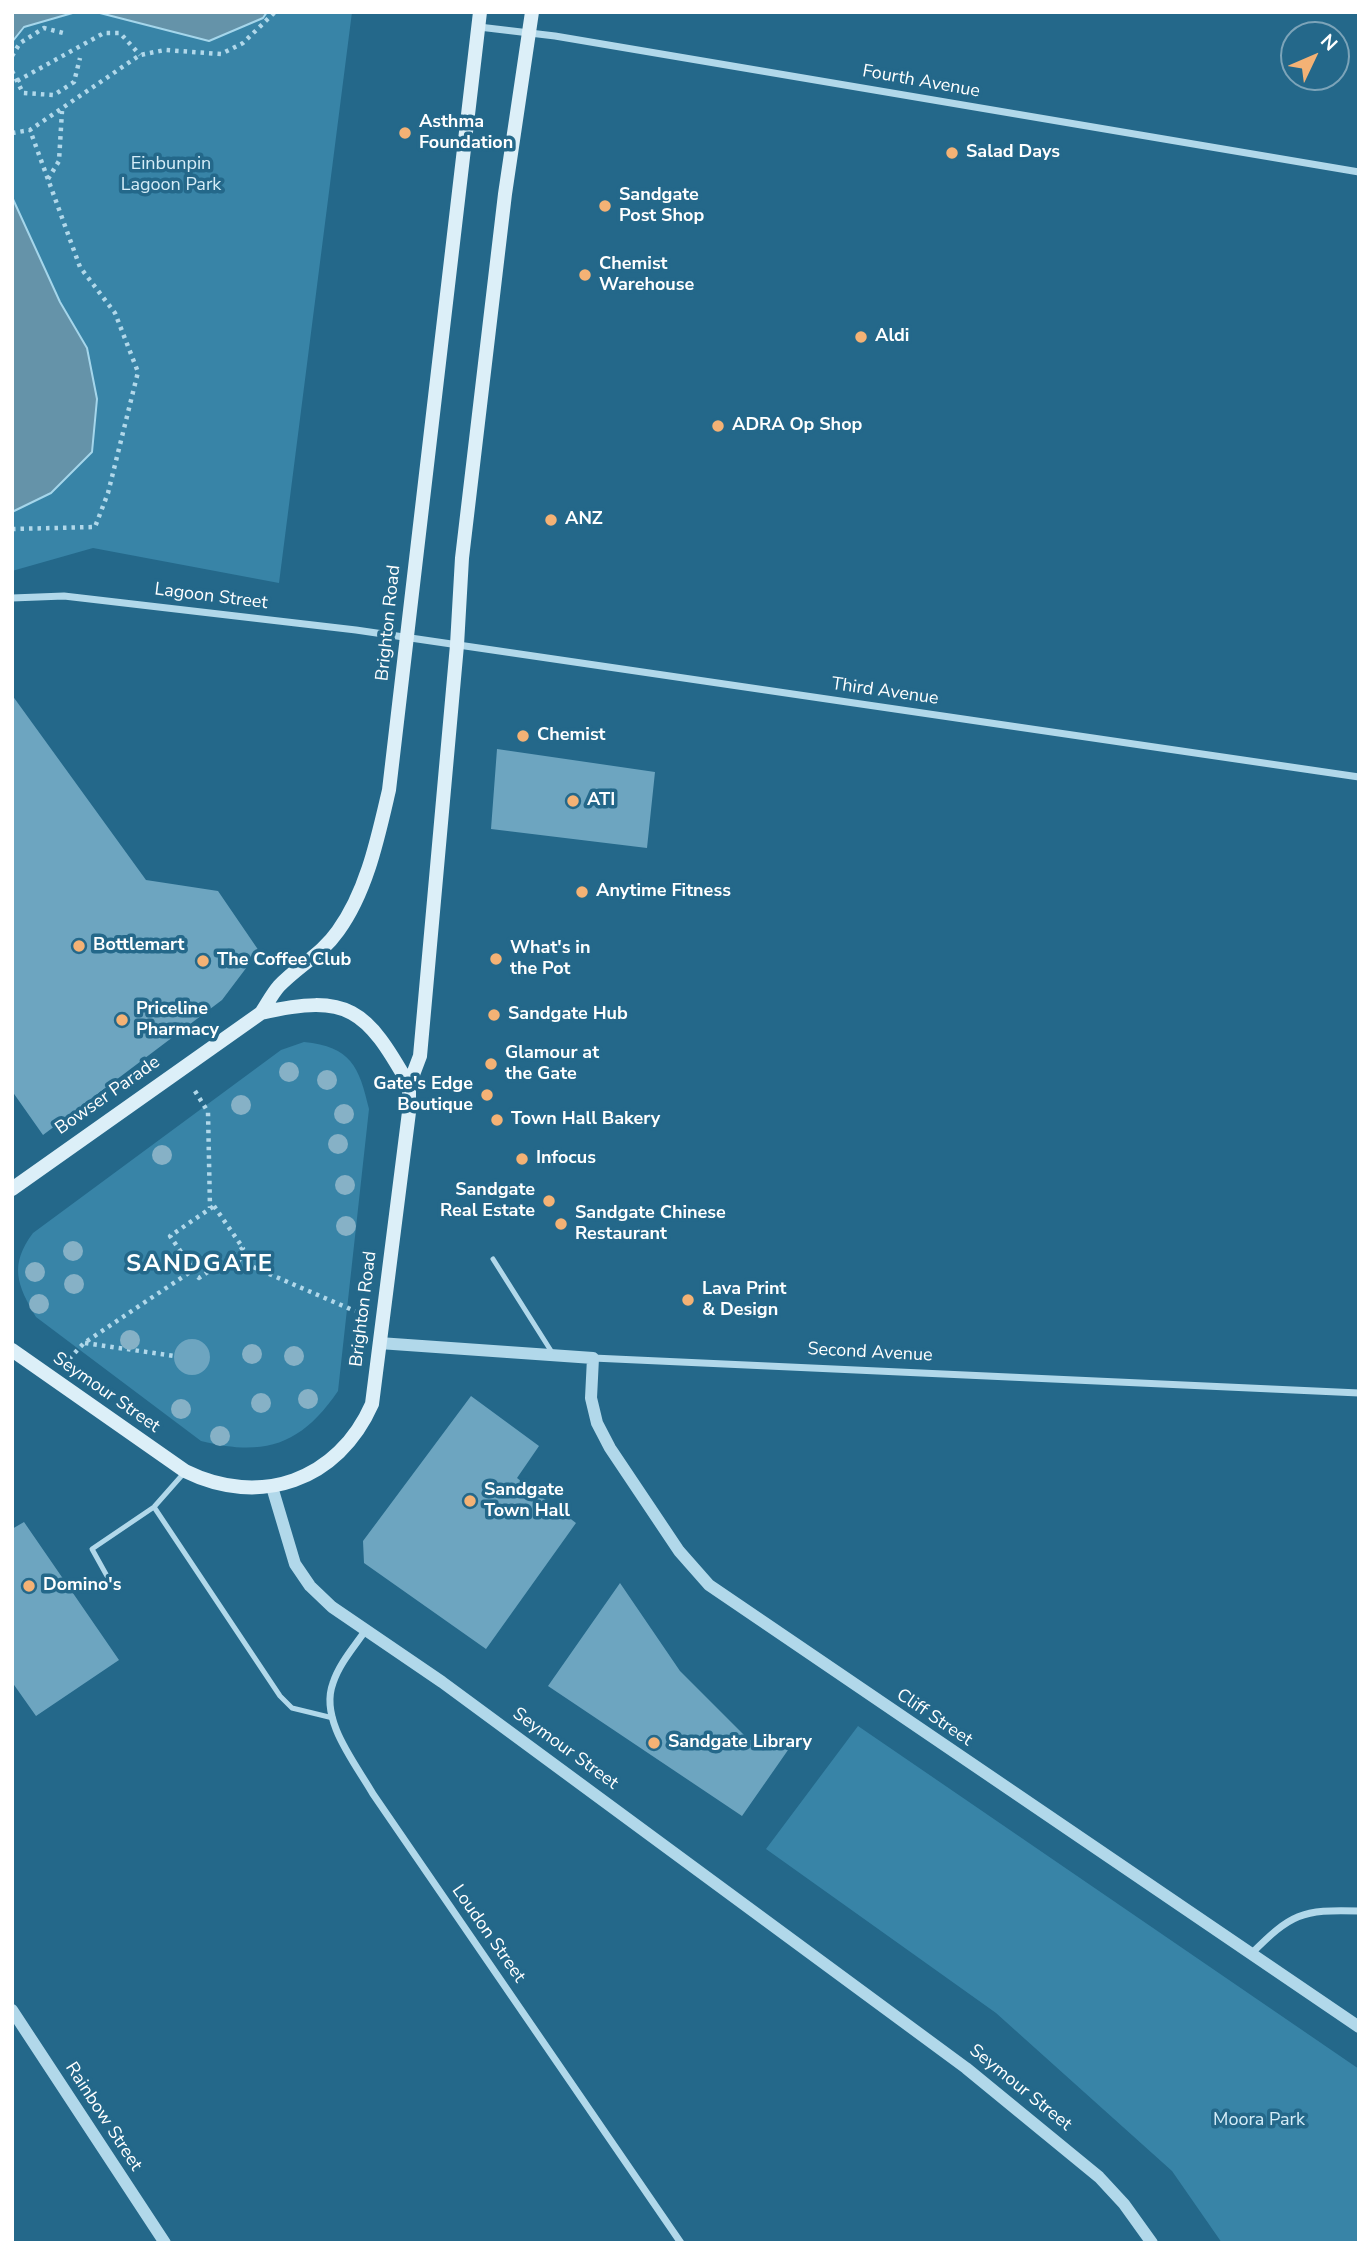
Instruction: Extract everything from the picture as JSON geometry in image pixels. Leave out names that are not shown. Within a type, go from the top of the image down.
[{"type":"main road","name":"Brighton Road","points":[[272,1487],[299,1479],[325,1463],[348,1442],[364,1421],[372,1404],[409,1112],[409,1085],[419,1056],[457,645],[462,558],[505,194],[532,12]]},
{"type":"main road","name":"Brighton Road","points":[[261,1013],[279,986],[312,961],[339,931],[354,903],[376,847],[389,790],[479,20]]},
{"type":"main road","points":[[261,1013],[316,1003],[349,1011],[378,1032],[409,1085]]},
{"type":"main road","name":"Bowser Parade","points":[[12,1189],[261,1013]]},
{"type":"main road","name":"Seymour Street","points":[[12,1350],[185,1471],[208,1483],[240,1490],[272,1487]]},
{"type":"street","name":"Fourth Avenue","points":[[479,20],[529,33],[1359,172]]},
{"type":"street","name":"Lagoon Street","points":[[12,598],[64,596],[406,638]]},
{"type":"street","name":"Third Avenue","points":[[406,638],[1359,777]]},
{"type":"street","name":"Second Avenue","points":[[379,1343],[593,1358],[1359,1393]]},
{"type":"street","name":"Cliff Street","points":[[593,1358],[592,1398],[597,1423],[610,1448],[679,1551],[709,1585],[1359,2027]]},
{"type":"street","name":"Seymour Street","points":[[272,1487],[295,1564],[325,1600],[365,1631],[442,1682],[967,2068],[1099,2177],[1118,2196],[1152,2243]]},
{"type":"street","name":"Loudon Street","points":[[365,1631],[332,1685],[330,1707],[345,1746],[373,1794],[681,2243]]},
{"type":"street","points":[[1251,1954],[1282,1923],[1296,1916],[1325,1910],[1359,1911]]},
{"type":"street","name":"Rainbow Street","points":[[12,2010],[165,2243]]},
{"type":"lane","points":[[493,1259],[555,1356]]},
{"type":"lane","points":[[112,1585],[92,1549],[154,1507],[185,1471]]},
{"type":"lane","points":[[154,1507],[280,1696],[292,1707],[334,1718]]},
{"type":"path","points":[[12,133],[30,130],[140,55],[165,50],[221,54],[243,43],[275,12]]},
{"type":"path","points":[[12,56],[20,43],[44,29],[67,34]]},
{"type":"path","points":[[17,81],[104,33],[120,33],[140,55]]},
{"type":"path","points":[[12,71],[23,93],[54,95],[74,82],[80,58]]},
{"type":"path","points":[[48,179],[59,161],[62,110]]},
{"type":"path","points":[[12,529],[95,527],[108,493],[138,372],[115,313],[80,267],[30,130]]},
{"type":"path","points":[[192,1087],[208,1112],[210,1209]]},
{"type":"path","points":[[214,1206],[243,1248],[230,1257],[199,1278],[170,1236],[214,1206]]},
{"type":"path","points":[[230,1257],[355,1311]]},
{"type":"path","points":[[68,1360],[84,1343],[193,1270]]},
{"type":"path","points":[[84,1343],[174,1356]]},
{"type":"green space","name":"Einbunpin Lagoon Park","points":[[12,12],[352,12],[279,583],[93,548],[12,571]]},
{"type":"green space","points":[[304,1042],[333,1049],[350,1061],[361,1081],[369,1109],[338,1391],[310,1424],[280,1442],[244,1448],[201,1441],[36,1317],[20,1285],[18,1265],[25,1244],[33,1233],[281,1050]]},
{"type":"green space","name":"Moora Park","points":[[858,1726],[1359,2069],[1359,2243],[1222,2243],[1172,2171],[996,2013],[766,1849]]},
{"type":"shaded area","points":[[12,12],[76,12],[24,27],[12,42]]},
{"type":"shaded area","points":[[96,12],[267,12],[263,18],[209,41]]},
{"type":"shaded area","points":[[12,197],[60,302],[87,348],[97,399],[92,452],[51,493],[12,512]]},
{"type":"building","points":[[12,695],[146,880],[218,891],[259,951],[222,1000],[43,1135],[12,1091]]},
{"type":"building","name":"ATI","points":[[497,749],[655,772],[647,848],[491,829]]},
{"type":"building","points":[[192,1339],[205,1344],[210,1357],[205,1370],[192,1375],[179,1370],[174,1357],[179,1344]]},
{"type":"building","name":"Sandgate Town Hall","points":[[471,1396],[539,1446],[517,1478],[576,1523],[486,1649],[364,1563],[363,1541]]},
{"type":"building","points":[[24,1522],[119,1660],[36,1716],[12,1682],[12,1529]]},
{"type":"building","points":[[620,1583],[680,1671],[749,1740],[795,1740],[742,1816],[548,1686]]},
{"type":"place","name":"Asthma Foundation","points":[[405,133]]},
{"type":"place","name":"Salad Days","points":[[952,153]]},
{"type":"place","name":"Sandgate Post Shop","points":[[605,206]]},
{"type":"place","name":"Chemist Warehouse","points":[[585,275]]},
{"type":"place","name":"Aldi","points":[[861,337]]},
{"type":"place","name":"ADRA Op Shop","points":[[718,426]]},
{"type":"place","name":"ANZ","points":[[551,520]]},
{"type":"place","name":"Chemist","points":[[523,736]]},
{"type":"place","name":"ATI","points":[[573,801]]},
{"type":"place","name":"Anytime Fitness","points":[[582,892]]},
{"type":"place","name":"Bottlemart","points":[[79,946]]},
{"type":"place","name":"What's in the Pot","points":[[496,959]]},
{"type":"place","name":"The Coffee Club","points":[[203,961]]},
{"type":"place","name":"Sandgate Hub","points":[[494,1015]]},
{"type":"place","name":"Priceline Pharmacy","points":[[122,1020]]},
{"type":"place","name":"Glamour at the Gate","points":[[491,1064]]},
{"type":"place","name":"Gate's Edge Boutique","points":[[487,1095]]},
{"type":"place","name":"Town Hall Bakery","points":[[497,1120]]},
{"type":"place","name":"Infocus","points":[[522,1159]]},
{"type":"place","name":"Sandgate Real Estate","points":[[549,1201]]},
{"type":"place","name":"Sandgate Chinese Restaurant","points":[[561,1224]]},
{"type":"place","name":"Lava Print & Design","points":[[688,1300]]},
{"type":"place","name":"Sandgate Town Hall","points":[[470,1501]]},
{"type":"place","name":"Domino's","points":[[29,1586]]},
{"type":"place","name":"Sandgate Library","points":[[654,1743]]},
{"type":"district","name":"SANDGATE","points":[[200,1265]]}]
